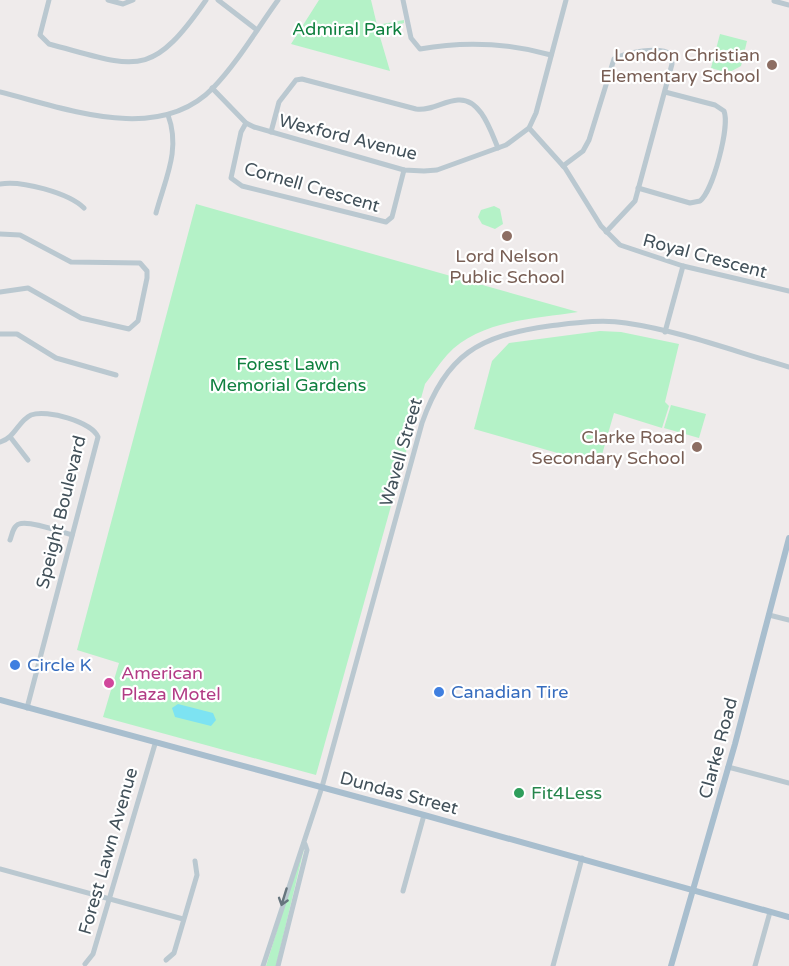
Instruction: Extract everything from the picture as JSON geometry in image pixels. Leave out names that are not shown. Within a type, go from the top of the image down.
[{"type":"main road","name":"Clarke Road","points":[[671,966],[728,767],[789,538]]},
{"type":"main road","name":"Dundas Street","points":[[0,700],[155,744],[582,858],[789,917]]},
{"type":"street","points":[[49,0],[40,35],[42,39],[49,44],[120,63],[156,57],[183,33],[206,0]]},
{"type":"street","points":[[108,0],[123,4],[133,0]]},
{"type":"street","points":[[218,0],[257,30]]},
{"type":"street","points":[[0,92],[110,118],[140,119],[168,115],[212,88],[278,0]]},
{"type":"street","points":[[403,0],[411,38],[416,47],[420,49],[439,44],[509,45],[551,55]]},
{"type":"street","points":[[529,128],[566,0]]},
{"type":"street","points":[[774,1],[789,5]]},
{"type":"street","points":[[563,166],[583,152],[589,140],[614,59],[621,55],[660,50],[671,54],[672,64],[639,188],[627,212],[606,232]]},
{"type":"street","points":[[271,132],[279,102],[296,80],[302,79],[416,109],[425,110],[459,99],[468,102],[484,116],[498,148]]},
{"type":"street","name":"Wexford Avenue","points":[[212,88],[246,123],[404,170],[437,170],[498,148],[520,137],[529,128]]},
{"type":"street","points":[[639,188],[690,203],[700,201],[709,189],[726,127],[724,111],[715,105],[665,92]]},
{"type":"street","points":[[156,213],[174,155],[172,128],[168,115]]},
{"type":"street","name":"Cornell Crescent","points":[[246,123],[241,132],[231,170],[231,178],[242,186],[386,222],[392,217],[404,170]]},
{"type":"street","name":"Royal Crescent","points":[[529,128],[563,166],[606,232],[631,251],[789,291]]},
{"type":"street","points":[[0,184],[10,182],[22,184],[75,199],[84,208]]},
{"type":"street","points":[[0,234],[20,235],[71,262],[140,264],[147,271],[138,321],[129,329],[81,318],[28,288],[0,292]]},
{"type":"street","points":[[665,332],[683,266]]},
{"type":"street","name":"Wavell Street","points":[[305,844],[422,423],[430,401],[450,369],[485,341],[531,329],[599,321],[626,323],[665,332],[789,367]]},
{"type":"street","points":[[0,334],[17,334],[56,358],[116,375]]},
{"type":"street","name":"Speight Boulevard","points":[[0,442],[11,438],[26,418],[41,413],[88,424],[95,429],[98,437],[27,708]]},
{"type":"street","points":[[11,438],[28,459]]},
{"type":"street","points":[[10,540],[18,524],[27,523],[72,535]]},
{"type":"street","points":[[769,615],[789,620]]},
{"type":"street","name":"Forest Lawn Avenue","points":[[85,964],[93,954],[155,744]]},
{"type":"street","points":[[728,767],[789,783]]},
{"type":"street","points":[[403,891],[424,815]]},
{"type":"street","points":[[263,966],[300,847],[305,844],[308,850],[278,966]]},
{"type":"street","points":[[553,966],[582,858]]},
{"type":"street","points":[[166,960],[174,953],[197,875],[195,861]]},
{"type":"street","points":[[0,868],[183,919]]},
{"type":"street","points":[[755,966],[770,912]]},
{"type":"green space","name":"Admiral Park","points":[[319,0],[371,0],[377,25],[404,20],[404,23],[378,30],[390,71],[291,44]]},
{"type":"green space","points":[[720,34],[747,41],[741,66],[728,73],[711,68]]},
{"type":"green space","name":"Forest Lawn Memorial Gardens","points":[[196,204],[578,312],[526,319],[475,334],[460,343],[447,355],[425,384],[316,775],[103,717],[119,663],[77,650]]},
{"type":"green space","points":[[494,206],[500,209],[503,224],[495,229],[482,224],[478,217],[481,210]]},
{"type":"green space","points":[[600,331],[621,332],[679,344],[665,402],[669,406],[662,428],[614,413],[599,465],[474,429],[492,361],[509,343]]},
{"type":"green space","points":[[671,405],[706,414],[699,438],[664,428]]},
{"type":"green space","points":[[302,849],[304,849],[276,966],[266,966]]},
{"type":"water","points":[[178,704],[213,713],[216,720],[211,726],[175,717],[172,708]]},
{"type":"place","name":"London Christian Elementary School","points":[[772,65]]},
{"type":"place","name":"Lord Nelson Public School","points":[[507,236]]},
{"type":"place","name":"Clarke Road Secondary School","points":[[697,447]]},
{"type":"place","name":"Circle K","points":[[15,665]]},
{"type":"place","name":"American Plaza Motel","points":[[109,683]]},
{"type":"place","name":"Canadian Tire","points":[[439,692]]},
{"type":"place","name":"Fit4Less","points":[[519,793]]}]
